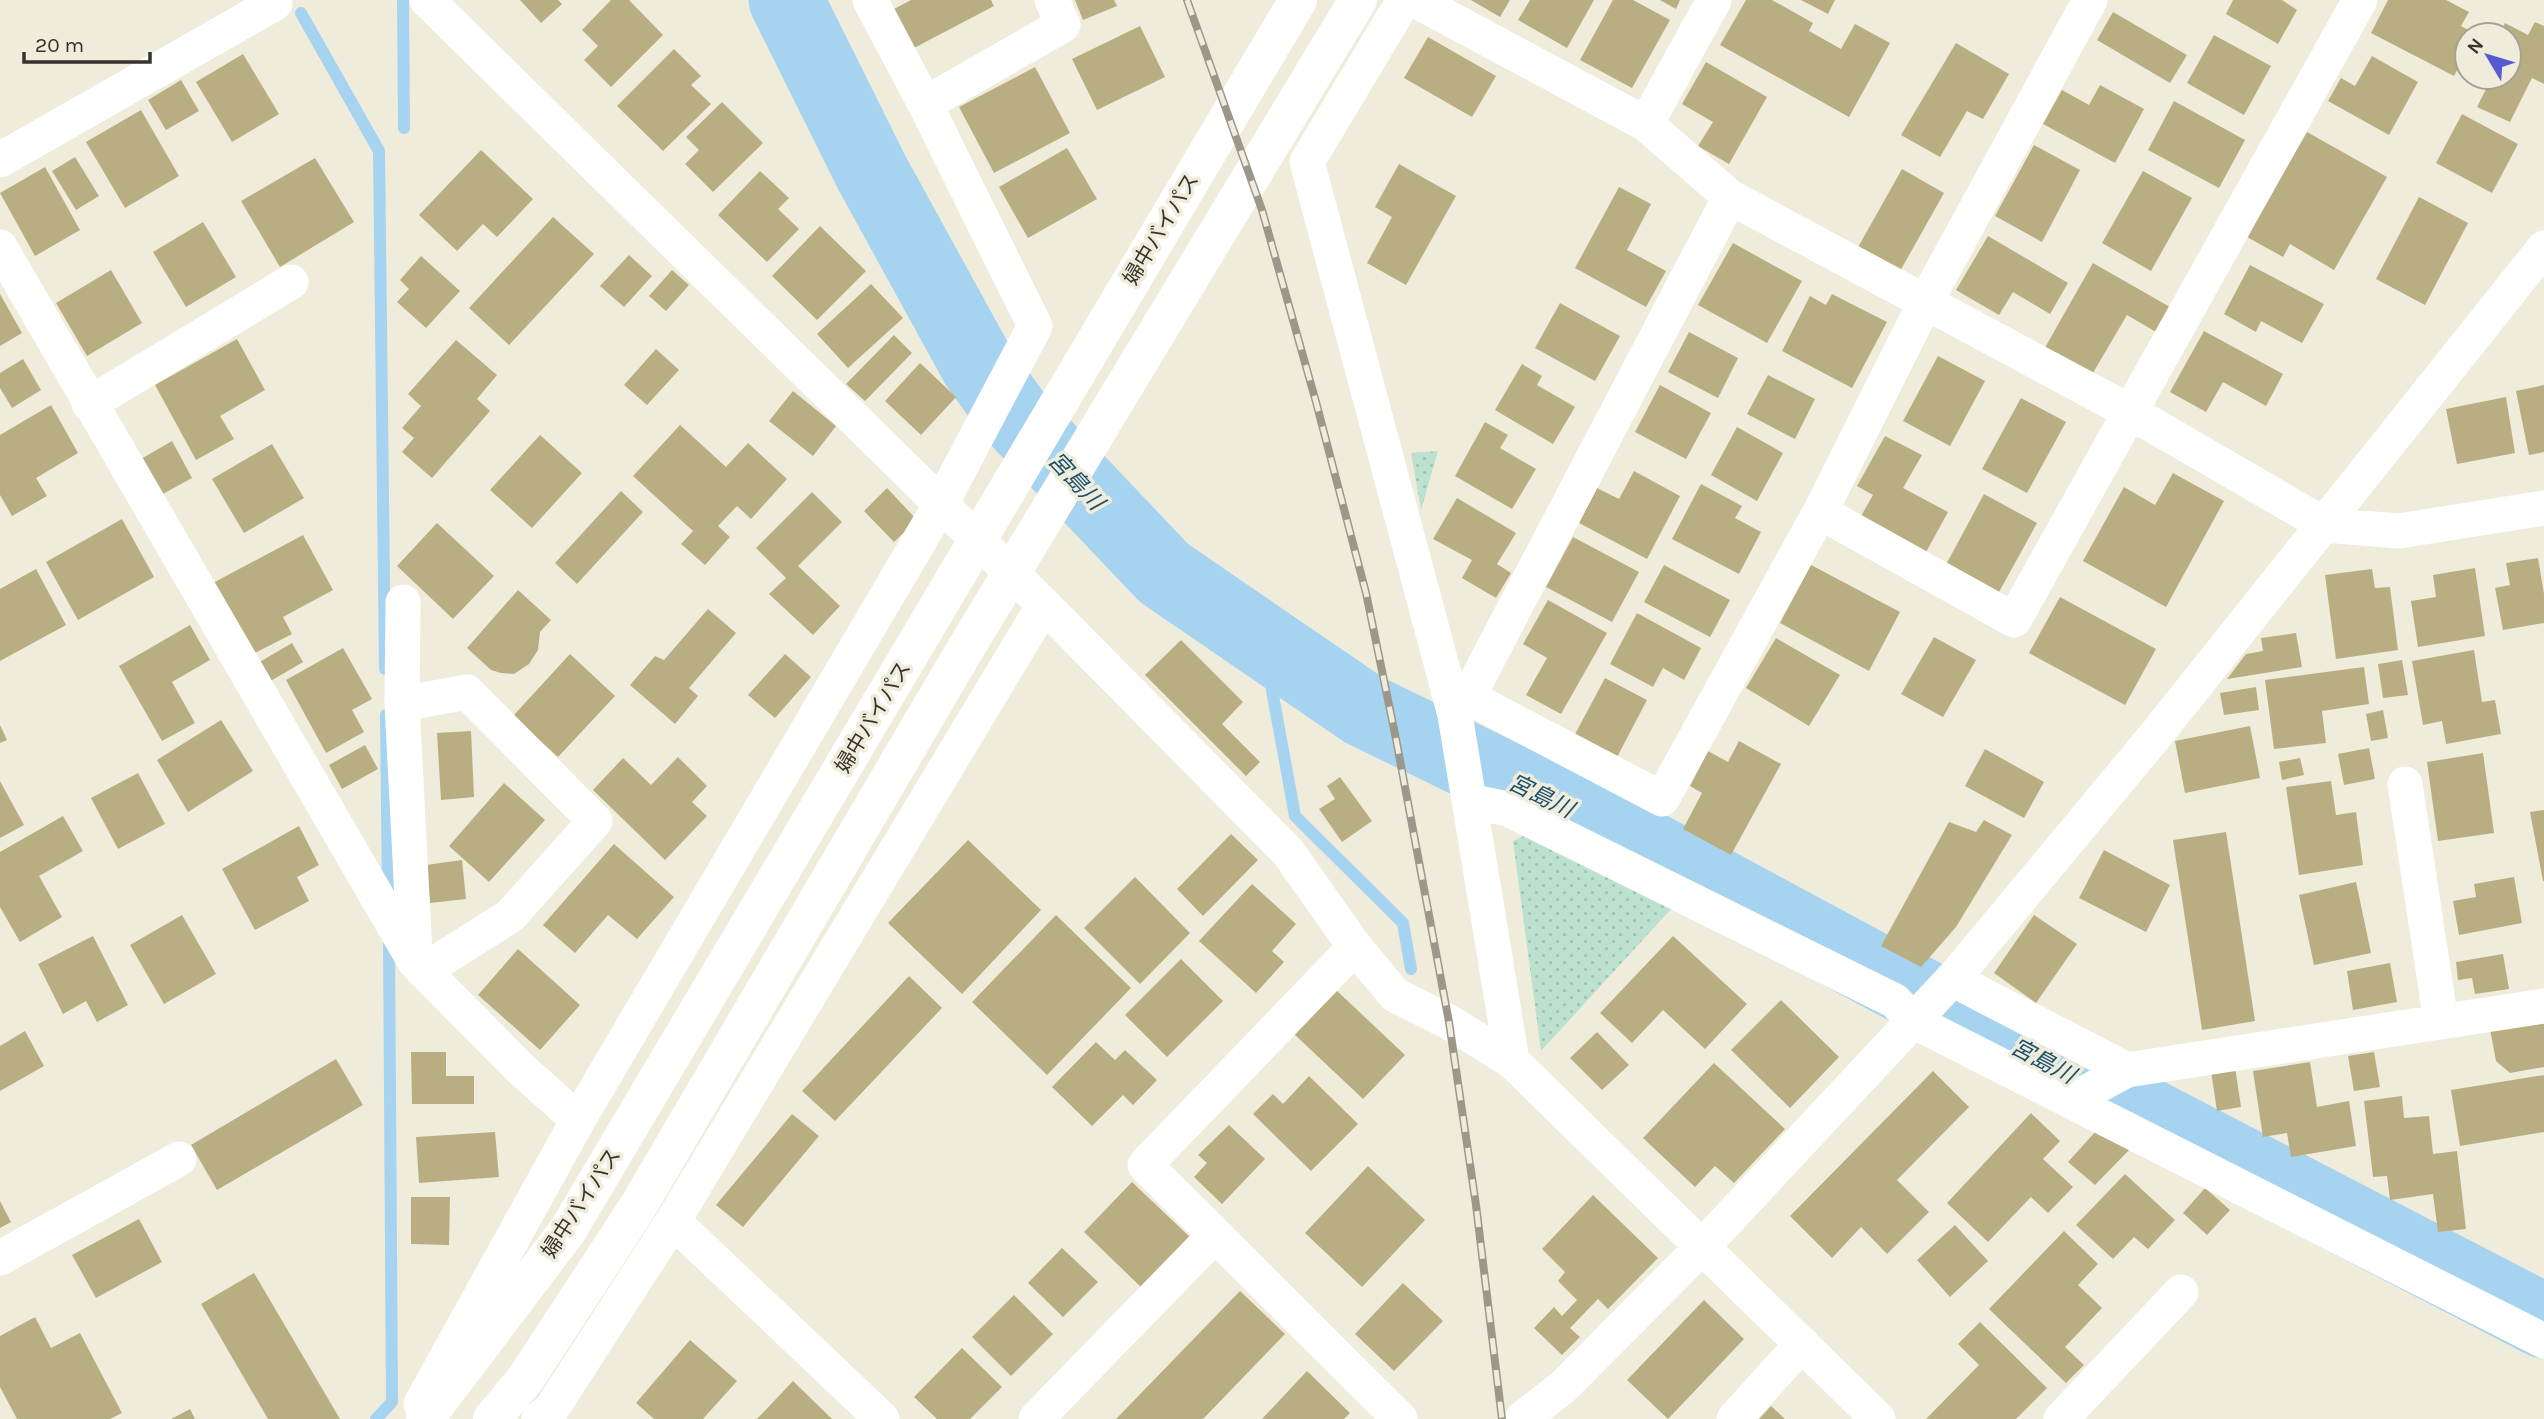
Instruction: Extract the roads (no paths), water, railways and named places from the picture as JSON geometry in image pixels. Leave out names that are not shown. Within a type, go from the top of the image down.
[{"type":"highway","name":"婦中バイパス","points":[[425,1419],[568,1230],[1298,0]]},
{"type":"highway","points":[[492,1419],[526,1378],[637,1208],[963,653],[1358,0]]},
{"type":"street","points":[[0,160],[275,3],[274,0]]},
{"type":"street","points":[[427,0],[1044,605],[1288,852],[1355,947],[1395,995],[1449,1022],[1512,1060],[1878,1419]]},
{"type":"street","points":[[413,1419],[578,1120],[941,504],[1035,326],[925,104],[870,0]]},
{"type":"street","points":[[925,104],[1063,25],[1052,0]]},
{"type":"street","points":[[1404,0],[1307,162],[1457,701],[1468,790],[1512,1060]]},
{"type":"street","points":[[1415,0],[1646,124],[1730,197],[2132,413],[2325,525],[2399,531],[2544,508]]},
{"type":"street","points":[[1646,124],[1714,0]]},
{"type":"street","points":[[1457,701],[1662,799],[1821,512],[1926,301],[2090,0]]},
{"type":"street","points":[[1821,512],[2014,620],[2132,413],[2360,0]]},
{"type":"street","points":[[1457,701],[1730,197]]},
{"type":"street","points":[[0,247],[419,967],[521,1069],[578,1120]]},
{"type":"street","points":[[1522,1419],[1566,1403],[1702,1247],[1952,979],[2159,731],[2542,254]]},
{"type":"street","points":[[89,404],[291,282]]},
{"type":"street","points":[[403,601],[402,704],[419,967]]},
{"type":"street","points":[[539,1419],[551,1410],[673,1221],[1044,605]]},
{"type":"street","points":[[402,704],[467,692],[596,821],[510,916],[419,967]]},
{"type":"street","points":[[2405,784],[2441,1022]]},
{"type":"street","points":[[1468,790],[1895,1001],[1913,1021],[2544,1341]]},
{"type":"street","points":[[1355,947],[1145,1166],[1400,1419]]},
{"type":"street","points":[[1952,979],[2127,1070]]},
{"type":"street","points":[[2070,1101],[2127,1070],[2544,1006]]},
{"type":"street","points":[[0,1258],[179,1159]]},
{"type":"street","points":[[673,1221],[882,1419]]},
{"type":"street","points":[[1036,1419],[1215,1235]]},
{"type":"street","points":[[2061,1419],[2182,1292]]},
{"type":"street","points":[[1734,1419],[1802,1344]]},
{"type":"waterway","points":[[403,0],[404,128]]},
{"type":"waterway","name":"宮島川","points":[[786,0],[872,173],[977,364],[1013,414],[1164,573],[1364,710],[1648,848],[2043,1061],[2544,1321]]},
{"type":"waterway","points":[[301,13],[379,151],[385,669]]},
{"type":"waterway","points":[[1263,641],[1295,816],[1403,923],[1411,969]]},
{"type":"waterway","points":[[386,715],[388,896]]},
{"type":"waterway","points":[[376,1419],[392,1402],[389,939]]},
{"type":"railway","points":[[1187,0],[1262,210],[1366,593],[1449,1022],[1476,1205],[1502,1419]]}]
